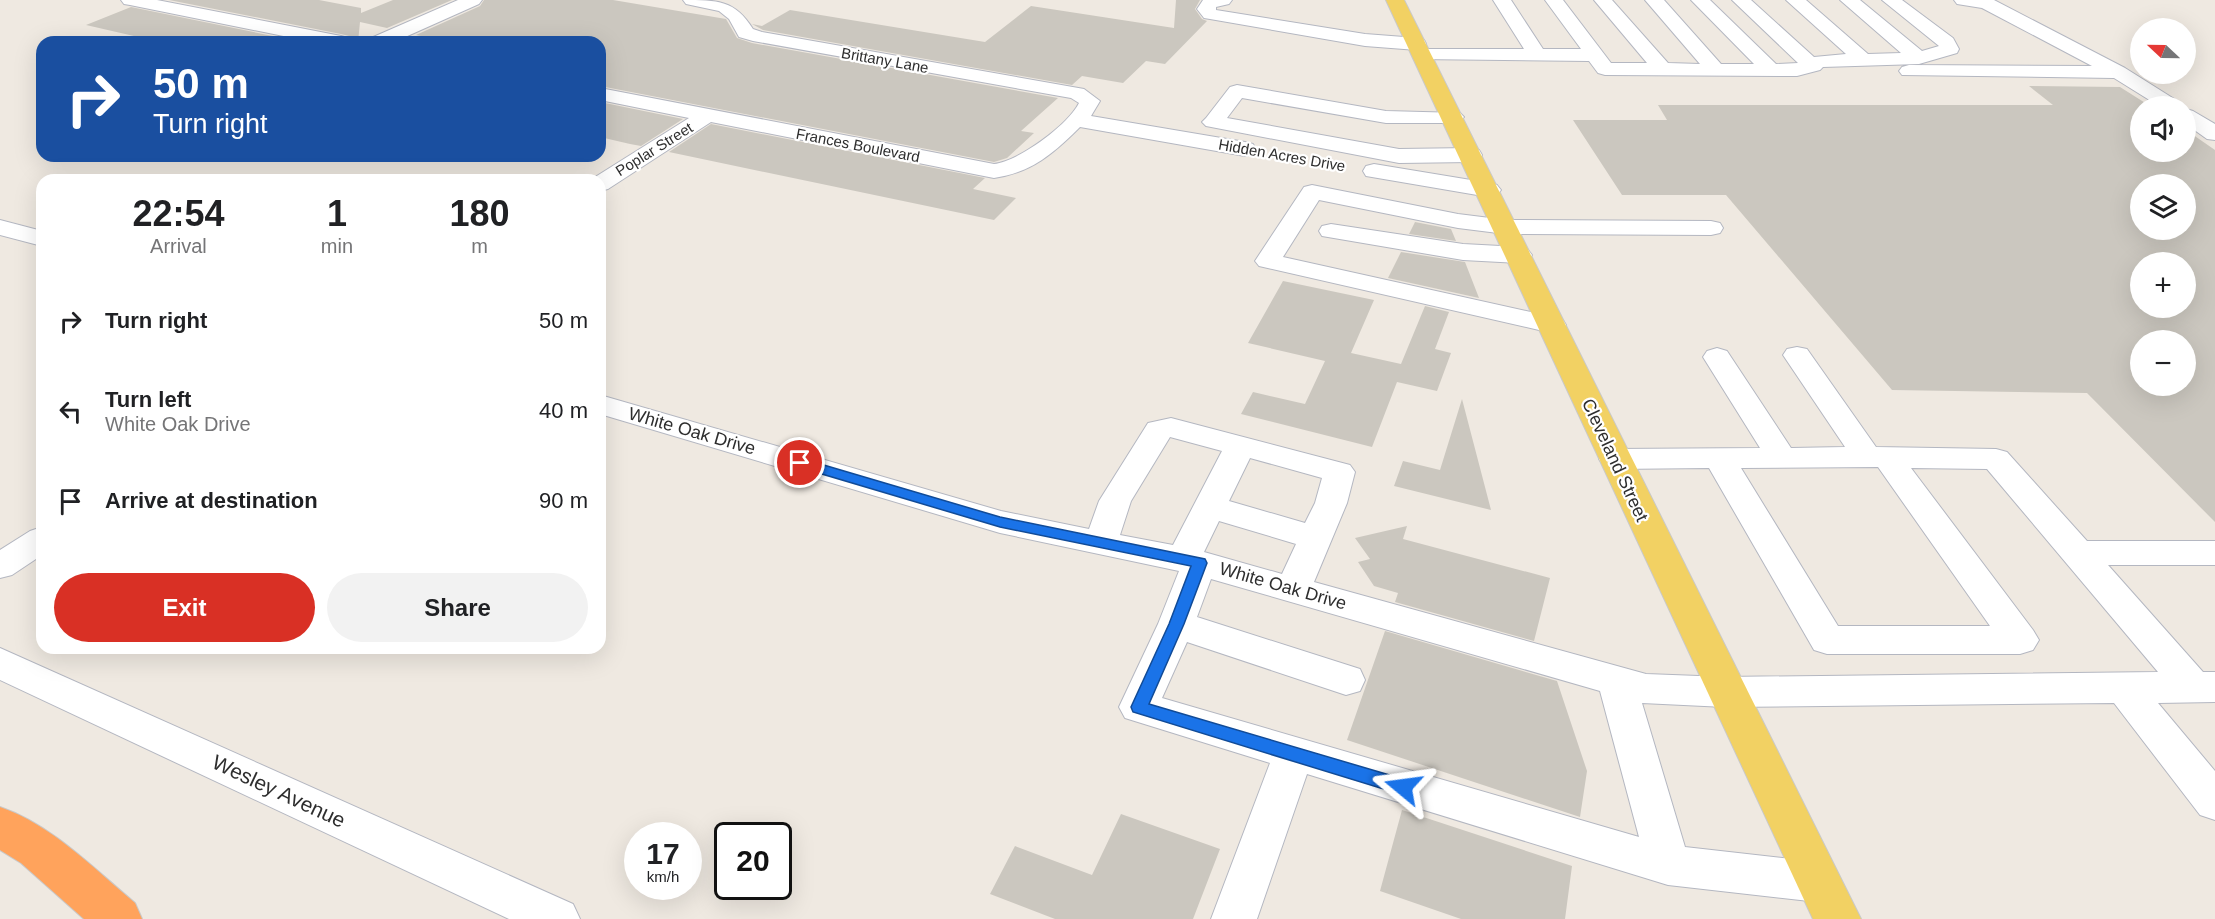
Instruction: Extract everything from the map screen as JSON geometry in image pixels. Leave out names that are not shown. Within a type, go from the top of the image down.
[{"type":"highway","points":[[0,826],[37,849],[118,919]]},
{"type":"main road","name":"Cleveland Street","points":[[1405,28],[1489,190],[1725,692],[1827,900]]},
{"type":"street","points":[[130,0],[311,36]]},
{"type":"street","points":[[391,36],[472,0]]},
{"type":"street","name":"Brittany Lane","points":[[692,0],[723,5],[732,10],[746,33],[760,38],[1077,93],[1090,101]]},
{"type":"street","points":[[1223,0],[1210,3],[1206,9],[1210,14],[1365,40],[1405,28],[1537,55],[1595,55]]},
{"type":"street","points":[[1228,0],[1310,13]]},
{"type":"street","points":[[1502,0],[1537,55]]},
{"type":"street","points":[[1554,0],[1605,69],[1771,70],[1805,68],[2118,72]]},
{"type":"street","points":[[1603,0],[1663,70]]},
{"type":"street","points":[[1654,0],[1716,70]]},
{"type":"street","points":[[1700,0],[1771,70]]},
{"type":"street","points":[[1741,0],[1805,68]]},
{"type":"street","points":[[1795,0],[1864,60]]},
{"type":"street","points":[[1849,0],[1919,58]]},
{"type":"street","points":[[1805,68],[1820,61],[1919,58],[1950,49],[1946,42],[1891,0]]},
{"type":"street","points":[[1963,0],[1983,1],[2118,72],[2156,96]]},
{"type":"street","points":[[1453,117],[1386,117],[1237,91],[1213,122],[1399,156],[1471,154]]},
{"type":"street","name":"Frances Boulevard","points":[[606,95],[994,171],[1005,171],[1020,166],[1087,109],[1090,101]]},
{"type":"street","name":"Poplar Street","points":[[606,179],[708,115]]},
{"type":"street","name":"Hidden Acres Drive","points":[[1075,120],[1489,190]]},
{"type":"street","points":[[2196,122],[2215,134]]},
{"type":"street","points":[[1552,325],[1268,261],[1312,192],[1506,227],[1711,228]]},
{"type":"street","points":[[0,227],[36,237]]},
{"type":"street","points":[[1331,231],[1462,252],[1520,255]]},
{"type":"street","points":[[1719,458],[1827,640],[2020,640],[1797,355]]},
{"type":"street","points":[[1718,357],[1782,458]]},
{"type":"street","name":"White Oak Drive","points":[[606,406],[1000,522],[1191,561],[1646,689],[1725,692],[2204,687]]},
{"type":"street","points":[[1101,542],[1115,501],[1158,430],[1171,427],[1241,444],[1340,472],[1317,538],[1293,589]]},
{"type":"street","points":[[1241,444],[1211,507],[1191,561],[1176,624],[1139,707],[1293,755],[1668,864],[1827,900]]},
{"type":"street","points":[[1615,459],[1877,457],[1996,459],[2078,553],[2204,687]]},
{"type":"street","points":[[1211,507],[1317,538]]},
{"type":"street","points":[[0,566],[36,544]]},
{"type":"street","points":[[2078,553],[2215,553]]},
{"type":"street","points":[[1176,624],[1346,680]]},
{"type":"street","points":[[1933,640],[1969,690]]},
{"type":"street","name":"Wesley Avenue","points":[[0,663],[557,919]]},
{"type":"street","points":[[1616,680],[1668,864]]},
{"type":"street","points":[[2124,688],[2215,802]]},
{"type":"street","points":[[1234,919],[1293,755]]},
{"type":"building","points":[[169,0],[319,0],[361,8],[361,13],[393,0],[452,0],[387,28],[360,22],[359,36]]},
{"type":"building","points":[[484,0],[613,0],[726,19],[737,38],[752,43],[1058,98],[1021,131],[1034,133],[1007,158],[994,162],[606,87],[606,36],[416,35],[480,6]]},
{"type":"building","points":[[1176,0],[1200,0],[1195,9],[1202,19],[1207,21],[1165,64],[1146,61],[1123,83],[1082,76],[1072,85],[763,30],[752,24],[762,26],[790,10],[985,42],[1031,6],[1174,28]]},
{"type":"building","points":[[131,7],[273,36],[134,36],[86,25]]},
{"type":"building","points":[[2029,86],[2120,87],[2134,96],[2130,96],[2130,162],[2196,162],[2196,137],[2215,150],[2215,522],[2087,393],[1892,390],[1726,195],[1622,195],[1573,120],[1667,120],[1658,105],[2053,105]]},
{"type":"building","points":[[606,103],[683,119],[641,146],[606,138]]},
{"type":"building","points":[[711,124],[985,178],[973,189],[1016,198],[994,220],[669,152]]},
{"type":"building","points":[[1415,222],[1451,229],[1456,241],[1409,234]]},
{"type":"building","points":[[1401,252],[1465,262],[1479,298],[1388,278]]},
{"type":"building","points":[[1283,281],[1374,300],[1351,353],[1401,364],[1425,306],[1449,312],[1435,349],[1451,353],[1437,391],[1397,382],[1372,447],[1241,414],[1253,392],[1305,404],[1325,361],[1248,343]]},
{"type":"building","points":[[1462,399],[1491,510],[1394,486],[1403,461],[1440,470]]},
{"type":"building","points":[[1407,526],[1403,539],[1550,578],[1534,641],[1395,602],[1398,593],[1374,586],[1358,562],[1370,559],[1355,538]]},
{"type":"building","points":[[1385,631],[1557,681],[1587,771],[1580,817],[1347,740]]},
{"type":"building","points":[[1402,810],[1572,866],[1565,919],[1461,919],[1380,891]]},
{"type":"building","points":[[1121,814],[1220,849],[1193,919],[1055,919],[990,894],[1015,846],[1092,875]]},
{"type":"route","points":[[800,463],[1000,522],[1199,563],[1176,624],[1139,707],[1403,787]]}]
